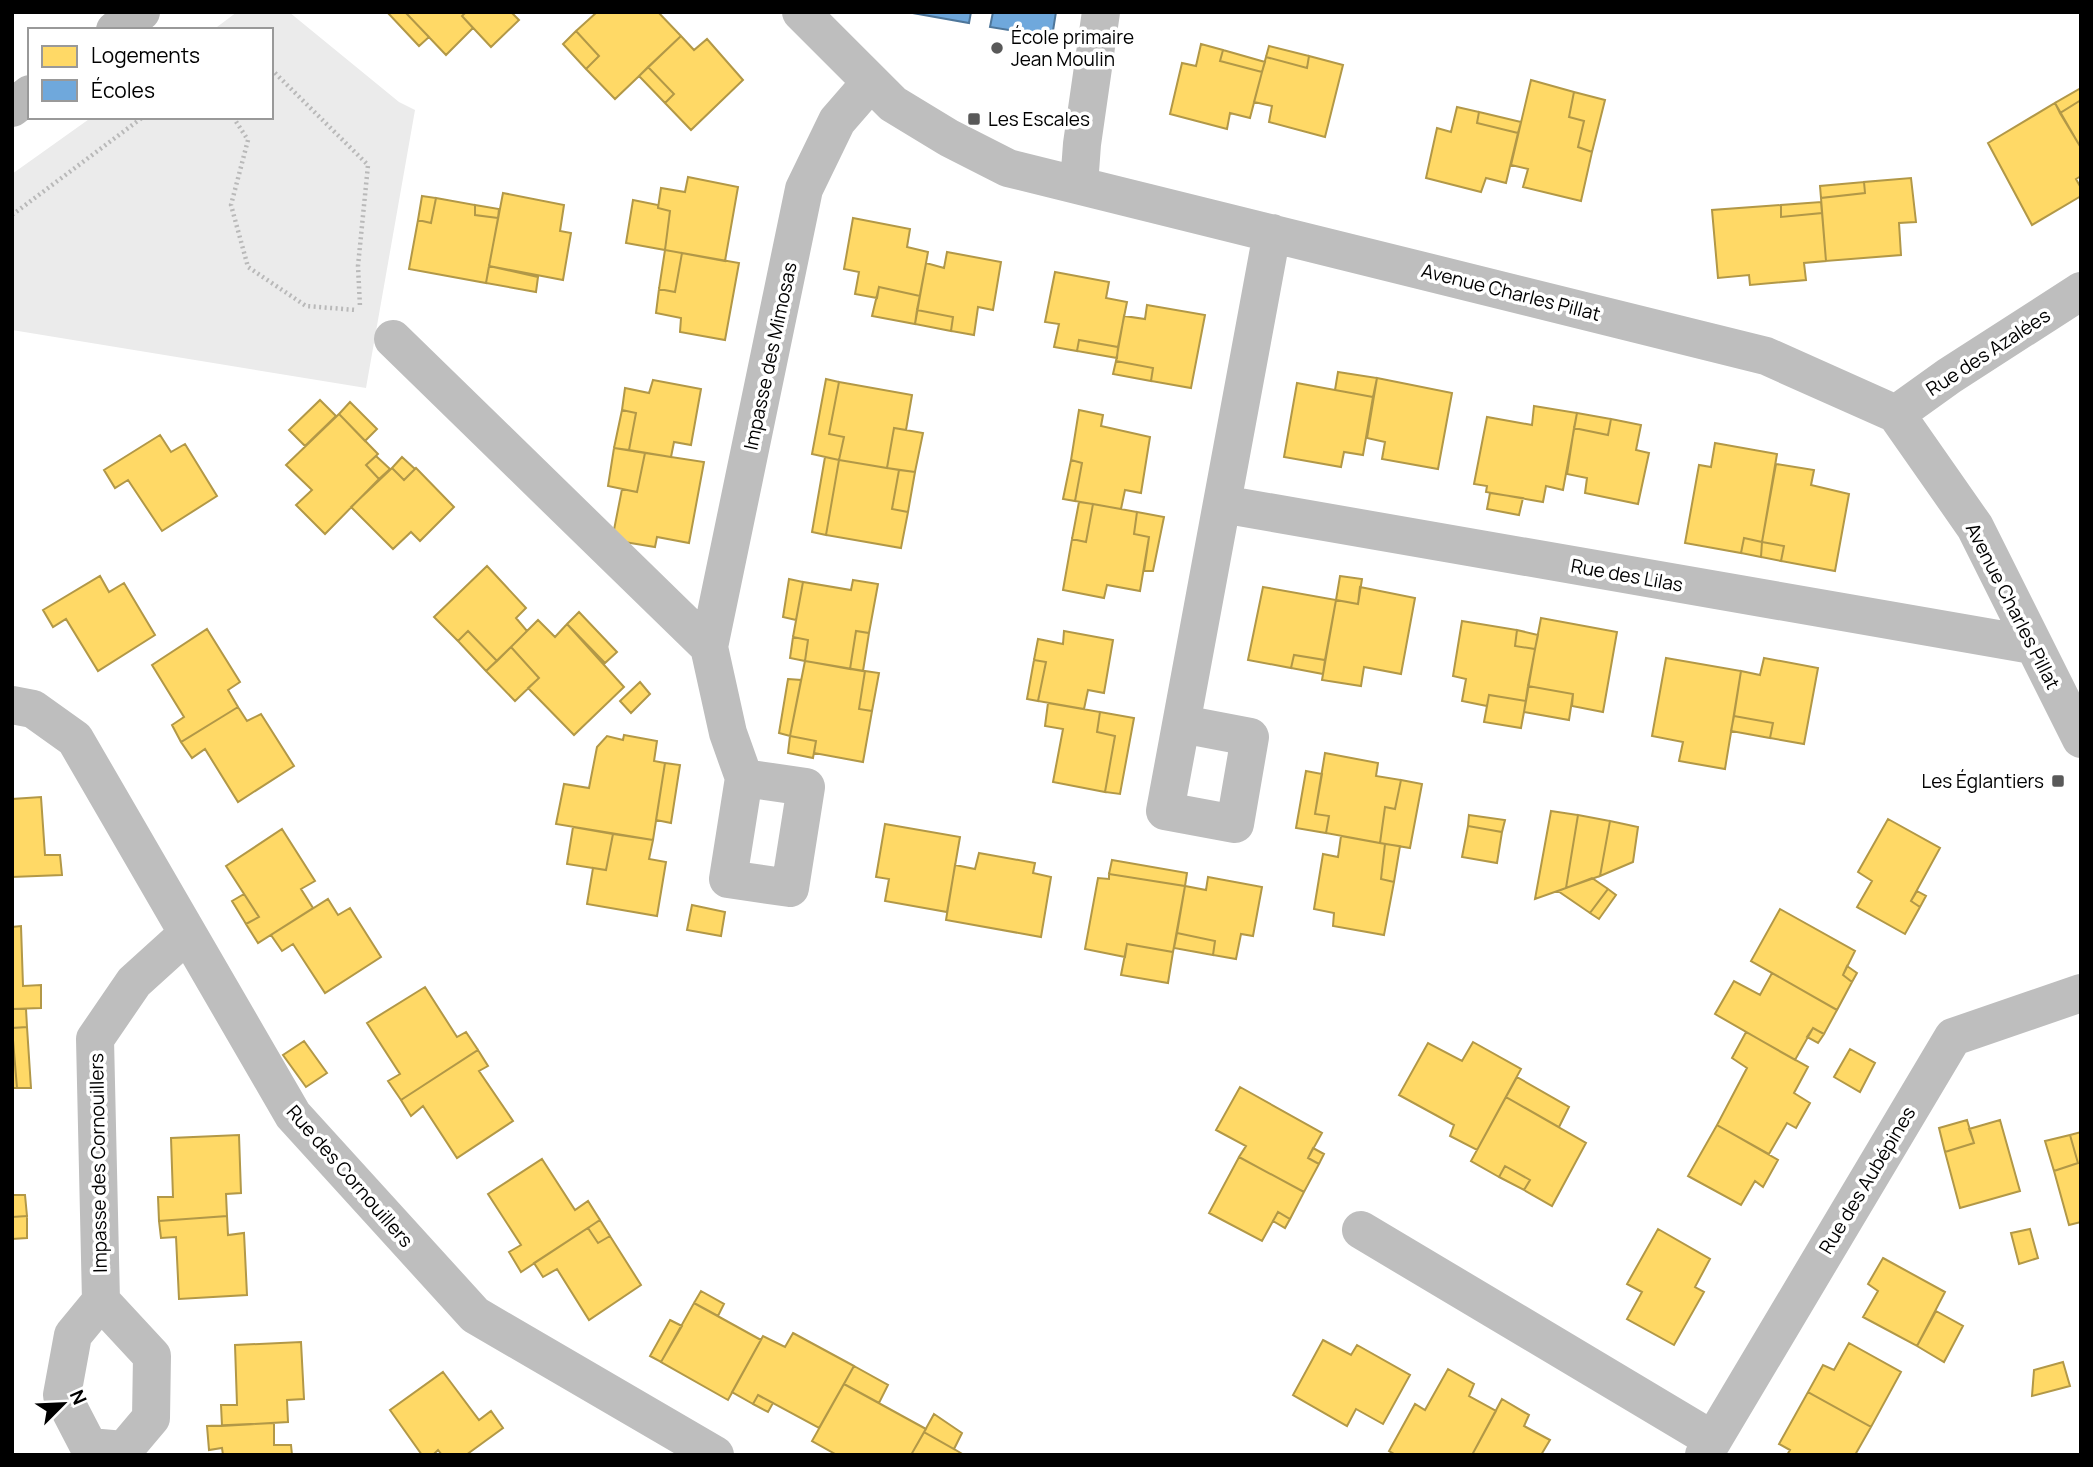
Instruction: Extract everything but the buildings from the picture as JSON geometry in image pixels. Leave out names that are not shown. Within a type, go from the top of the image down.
[{"type":"street","points":[[118,28],[141,12]]},
{"type":"street","name":"Avenue Charles Pillat","points":[[801,12],[870,83],[904,110],[949,138],[1008,168],[1766,356],[1896,414],[1975,527],[2081,739]]},
{"type":"street","points":[[1079,185],[1082,144],[1101,12]]},
{"type":"street","name":"Impasse des Mimosas","points":[[744,778],[728,733],[709,647],[804,189],[837,121],[870,83]]},
{"type":"street","points":[[12,108],[28,96]]},
{"type":"street","points":[[1182,724],[1272,233]]},
{"type":"street","name":"Rue des Azalées","points":[[1896,414],[1949,376],[2081,291]]},
{"type":"street","points":[[393,339],[709,647]]},
{"type":"street","name":"Rue des Lilas","points":[[1222,505],[2032,645]]},
{"type":"street","name":"Rue des Cornouillers","points":[[12,705],[33,709],[75,739],[293,1115],[475,1315],[715,1455]]},
{"type":"street","name":"Impasse des Cornouillers","points":[[101,1301],[95,1038],[134,982],[187,934]]},
{"type":"street","name":"Rue des Aubépines","points":[[1361,1230],[1708,1447],[1953,1037],[2081,993]]},
{"type":"path","points":[[234,119],[248,140],[231,205],[248,267],[306,306],[360,310],[358,266],[368,165],[273,71]]},
{"type":"path","points":[[12,215],[139,119]]},
{"type":"shaded area","points":[[237,12],[289,12],[399,102],[415,110],[366,388],[12,330],[12,174],[89,119],[273,119],[273,28],[216,28]]},
{"type":"place","name":"École primaire Jean Moulin","points":[[997,48]]},
{"type":"place","name":"Les Escales","points":[[974,119]]},
{"type":"place","name":"Les Églantiers","points":[[2058,781]]}]
